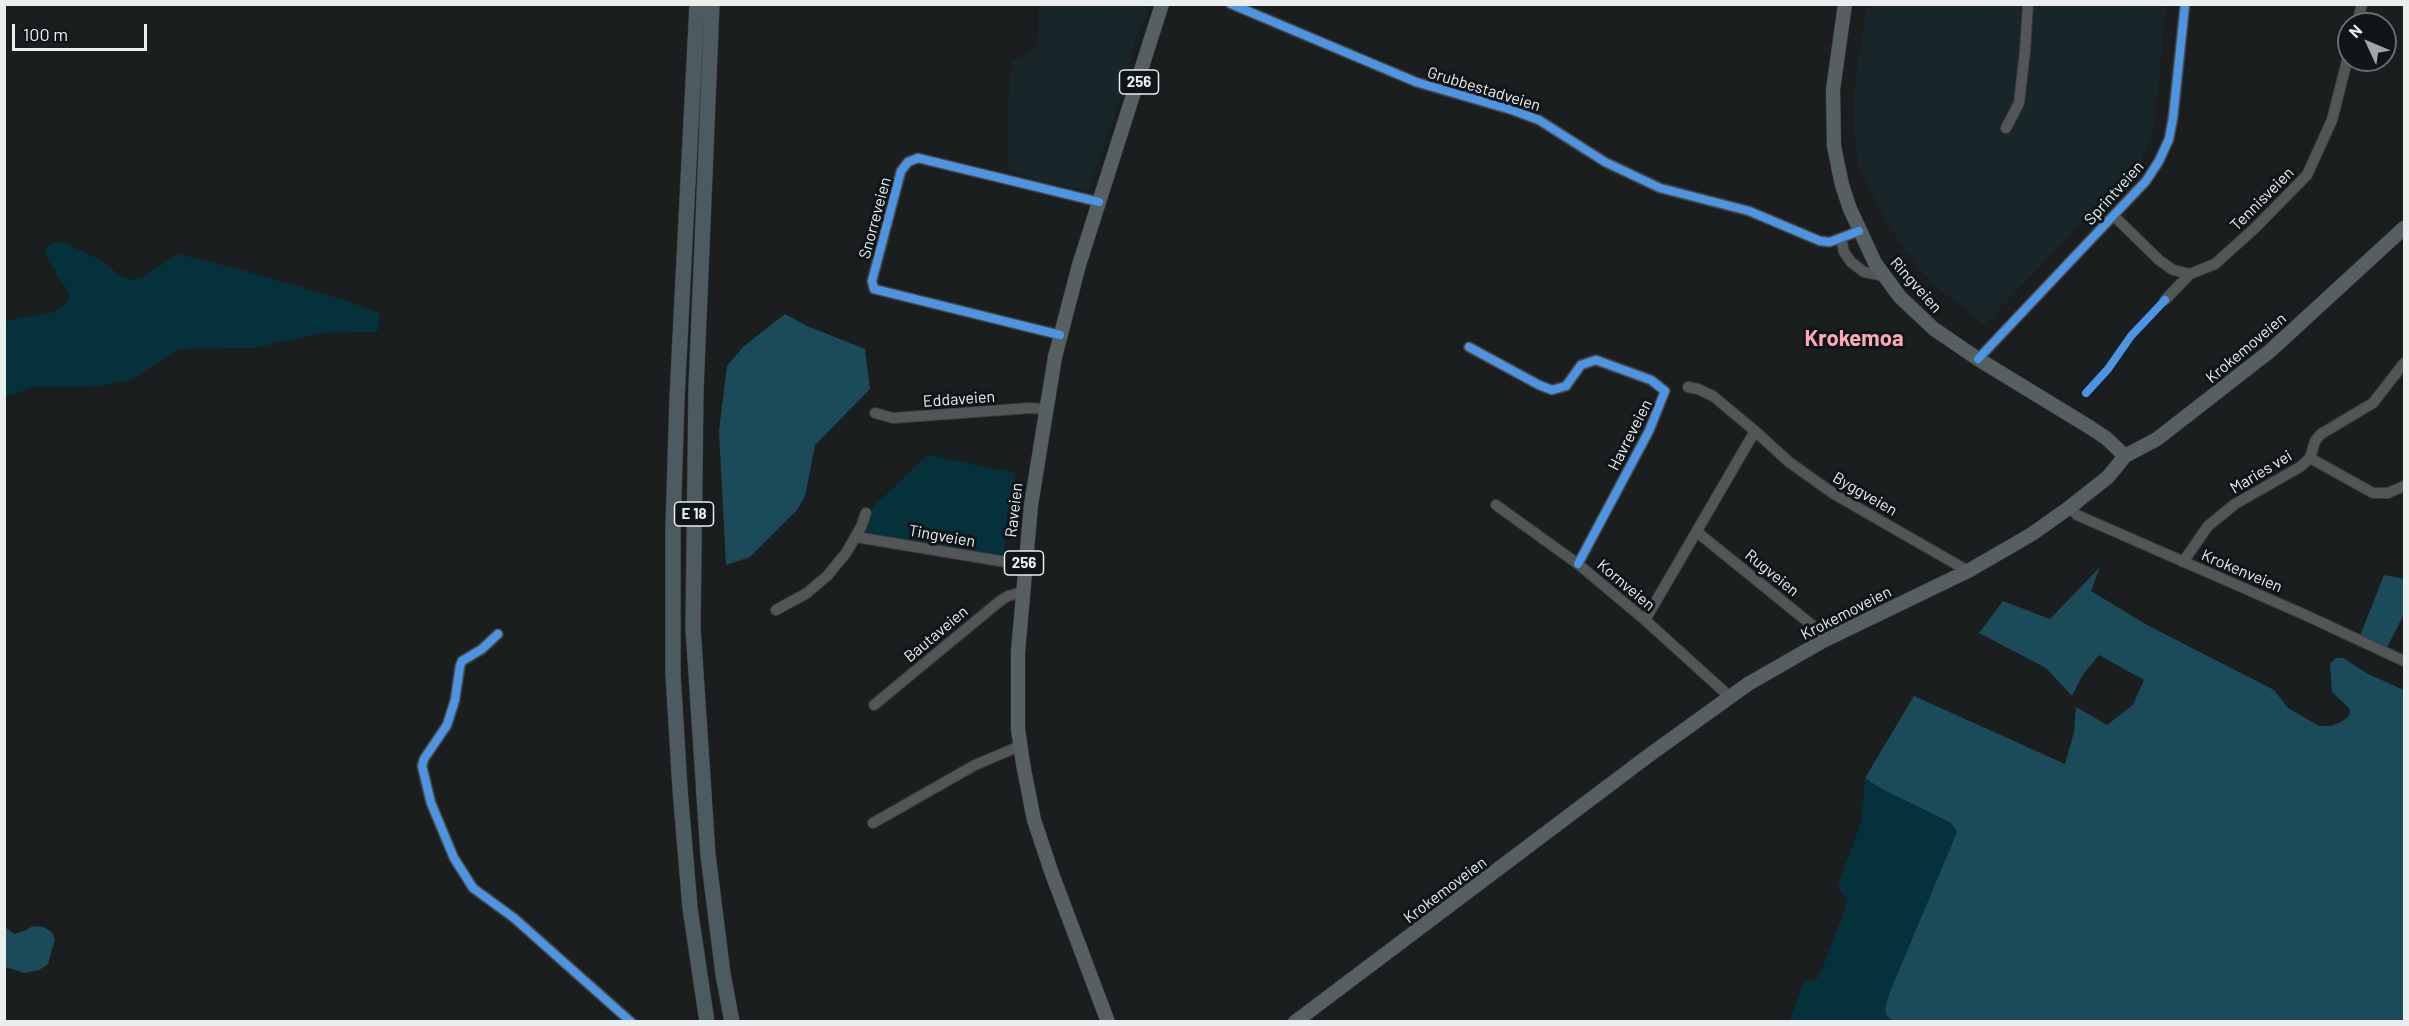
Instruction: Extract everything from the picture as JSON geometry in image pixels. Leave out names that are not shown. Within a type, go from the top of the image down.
[{"type":"highway","name":"E 18","points":[[697,4],[677,398],[673,529],[673,674],[690,908],[707,1022]]},
{"type":"highway","name":"E 18","points":[[712,4],[696,390],[693,628],[708,855],[723,974],[732,1022]]},
{"type":"main road","name":"Raveien","points":[[1108,1022],[1041,843],[1029,799],[1020,746],[1017,693],[1022,592],[1034,476],[1060,335],[1079,266],[1162,4]]},
{"type":"main road","name":"Ringveien","points":[[1845,4],[1833,90],[1833,132],[1842,185],[1859,231],[1883,276],[1900,297],[1934,329],[1978,359],[2091,428],[2125,456]]},
{"type":"main road","name":"Krokemoveien","points":[[1295,1022],[1730,697],[1776,667],[1823,641],[1968,571],[2032,534],[2070,507],[2108,477],[2125,456],[2157,439],[2255,363],[2404,228]]},
{"type":"street","name":"Grubbestadveien","points":[[1231,4],[1416,82],[1539,120],[1560,131],[1598,158],[1660,188],[1749,211],[1820,241],[1830,242],[1859,231]]},
{"type":"street","points":[[2006,128],[2019,103],[2028,4]]},
{"type":"street","name":"Sprintveien","points":[[1978,359],[2153,172],[2169,140],[2174,118],[2185,4]]},
{"type":"street","name":"Tennisveien","points":[[2165,300],[2190,274],[2203,270],[2226,255],[2285,200],[2307,175],[2332,120],[2344,72]]},
{"type":"street","name":"Snorreveien","points":[[1060,335],[874,289],[872,281],[901,171],[908,162],[918,158],[1099,202]]},
{"type":"street","points":[[2114,216],[2159,260],[2173,270],[2190,274]]},
{"type":"street","points":[[1841,238],[1844,252],[1851,262],[1864,272],[1883,276]]},
{"type":"street","name":"Havreveien","points":[[1469,347],[1552,390],[1566,386],[1581,365],[1596,360],[1651,380],[1665,391],[1649,431],[1578,564]]},
{"type":"street","name":"Maries vei","points":[[2183,562],[2202,533],[2218,517],[2235,504],[2300,467],[2310,458],[2315,441],[2321,434],[2373,403],[2404,363]]},
{"type":"street","name":"Byggveien","points":[[1688,387],[1713,396],[1789,462],[1834,494],[1968,571]]},
{"type":"street","name":"Eddaveien","points":[[875,413],[893,418],[1030,408],[1045,410]]},
{"type":"street","points":[[1645,620],[1755,431]]},
{"type":"street","points":[[2310,458],[2373,493],[2388,494],[2404,486]]},
{"type":"street","name":"Kornveien","points":[[1496,505],[1578,564],[1645,620],[1730,697]]},
{"type":"street","name":"Krokenveien","points":[[2070,507],[2077,515],[2404,661]]},
{"type":"street","points":[[776,610],[807,593],[827,576],[856,537],[866,513]]},
{"type":"street","name":"Rugveien","points":[[1697,532],[1818,630],[1823,641]]},
{"type":"street","name":"Tingveien","points":[[856,537],[1024,565]]},
{"type":"street","name":"Bautaveien","points":[[874,705],[1000,601],[1022,592]]},
{"type":"street","points":[[498,634],[483,649],[462,661],[460,666],[455,700],[447,725],[424,759],[422,766],[431,803],[454,858],[473,888],[514,918],[631,1022]]},
{"type":"street","points":[[873,823],[975,765],[1020,746]]},
{"type":"shaded area","points":[[1039,5],[1151,5],[1135,41],[1128,75],[1089,190],[1048,184],[1008,170],[1008,108],[1012,62],[1030,53],[1036,46],[1039,38]]},
{"type":"shaded area","points":[[1867,5],[2166,5],[2154,130],[2140,162],[1984,325],[1930,281],[1906,252],[1859,169],[1853,116],[1856,75]]},
{"type":"shaded area","points":[[62,242],[95,257],[124,278],[134,280],[143,277],[179,254],[238,269],[345,300],[380,313],[378,330],[322,333],[253,348],[180,349],[129,381],[100,386],[33,387],[5,397],[5,321],[54,312],[69,300],[69,293],[45,255],[46,248],[53,243]]},
{"type":"shaded area","points":[[785,314],[807,326],[865,349],[870,389],[815,445],[805,496],[797,510],[750,557],[726,565],[719,431],[727,366],[743,347]]},
{"type":"shaded area","points":[[928,455],[1015,473],[1003,559],[873,536],[867,532],[866,525],[874,506]]},
{"type":"shaded area","points":[[2100,567],[2091,591],[2147,625],[2274,690],[2288,708],[2319,726],[2331,726],[2349,716],[2350,709],[2332,692],[2330,664],[2336,658],[2343,658],[2368,674],[2404,690],[2404,1021],[1894,1022],[1886,1015],[1885,1008],[1889,994],[1957,832],[1951,823],[1880,788],[1865,778],[1914,696],[2065,764],[2074,732],[2076,707],[2107,725],[2133,705],[2144,680],[2099,655],[2082,676],[2072,696],[2046,668],[1979,633],[2003,601],[2050,619]]},
{"type":"shaded area","points":[[2384,575],[2404,579],[2404,614],[2386,649],[2360,636]]},
{"type":"shaded area","points":[[1865,778],[1880,788],[1952,823],[1957,832],[1889,994],[1885,1007],[1886,1015],[1894,1021],[1789,1022],[1805,978],[1813,982],[1819,976],[1847,901],[1838,885],[1861,822]]},
{"type":"shaded area","points":[[33,926],[44,927],[52,932],[55,939],[48,964],[39,970],[25,973],[5,967],[5,927],[14,934]]},
{"type":"cycle path","points":[[1231,4],[1416,82],[1539,120],[1605,162],[1660,188],[1749,211],[1820,241],[1830,242],[1859,231]]},
{"type":"cycle path","points":[[1978,359],[2146,181],[2159,161],[2169,139],[2173,118],[2185,4]]},
{"type":"cycle path","points":[[1060,335],[874,289],[872,281],[901,171],[908,162],[918,158],[1099,202]]},
{"type":"cycle path","points":[[2086,393],[2108,369],[2131,336],[2165,300]]},
{"type":"cycle path","points":[[1469,347],[1552,390],[1566,386],[1581,365],[1596,360],[1651,380],[1665,391],[1649,431],[1578,564]]},
{"type":"cycle path","points":[[498,634],[482,649],[462,661],[460,666],[455,700],[447,725],[424,759],[422,766],[431,803],[454,858],[473,888],[514,918],[631,1022]]},
{"type":"district","name":"Krokemoa","points":[[1854,339]]}]
